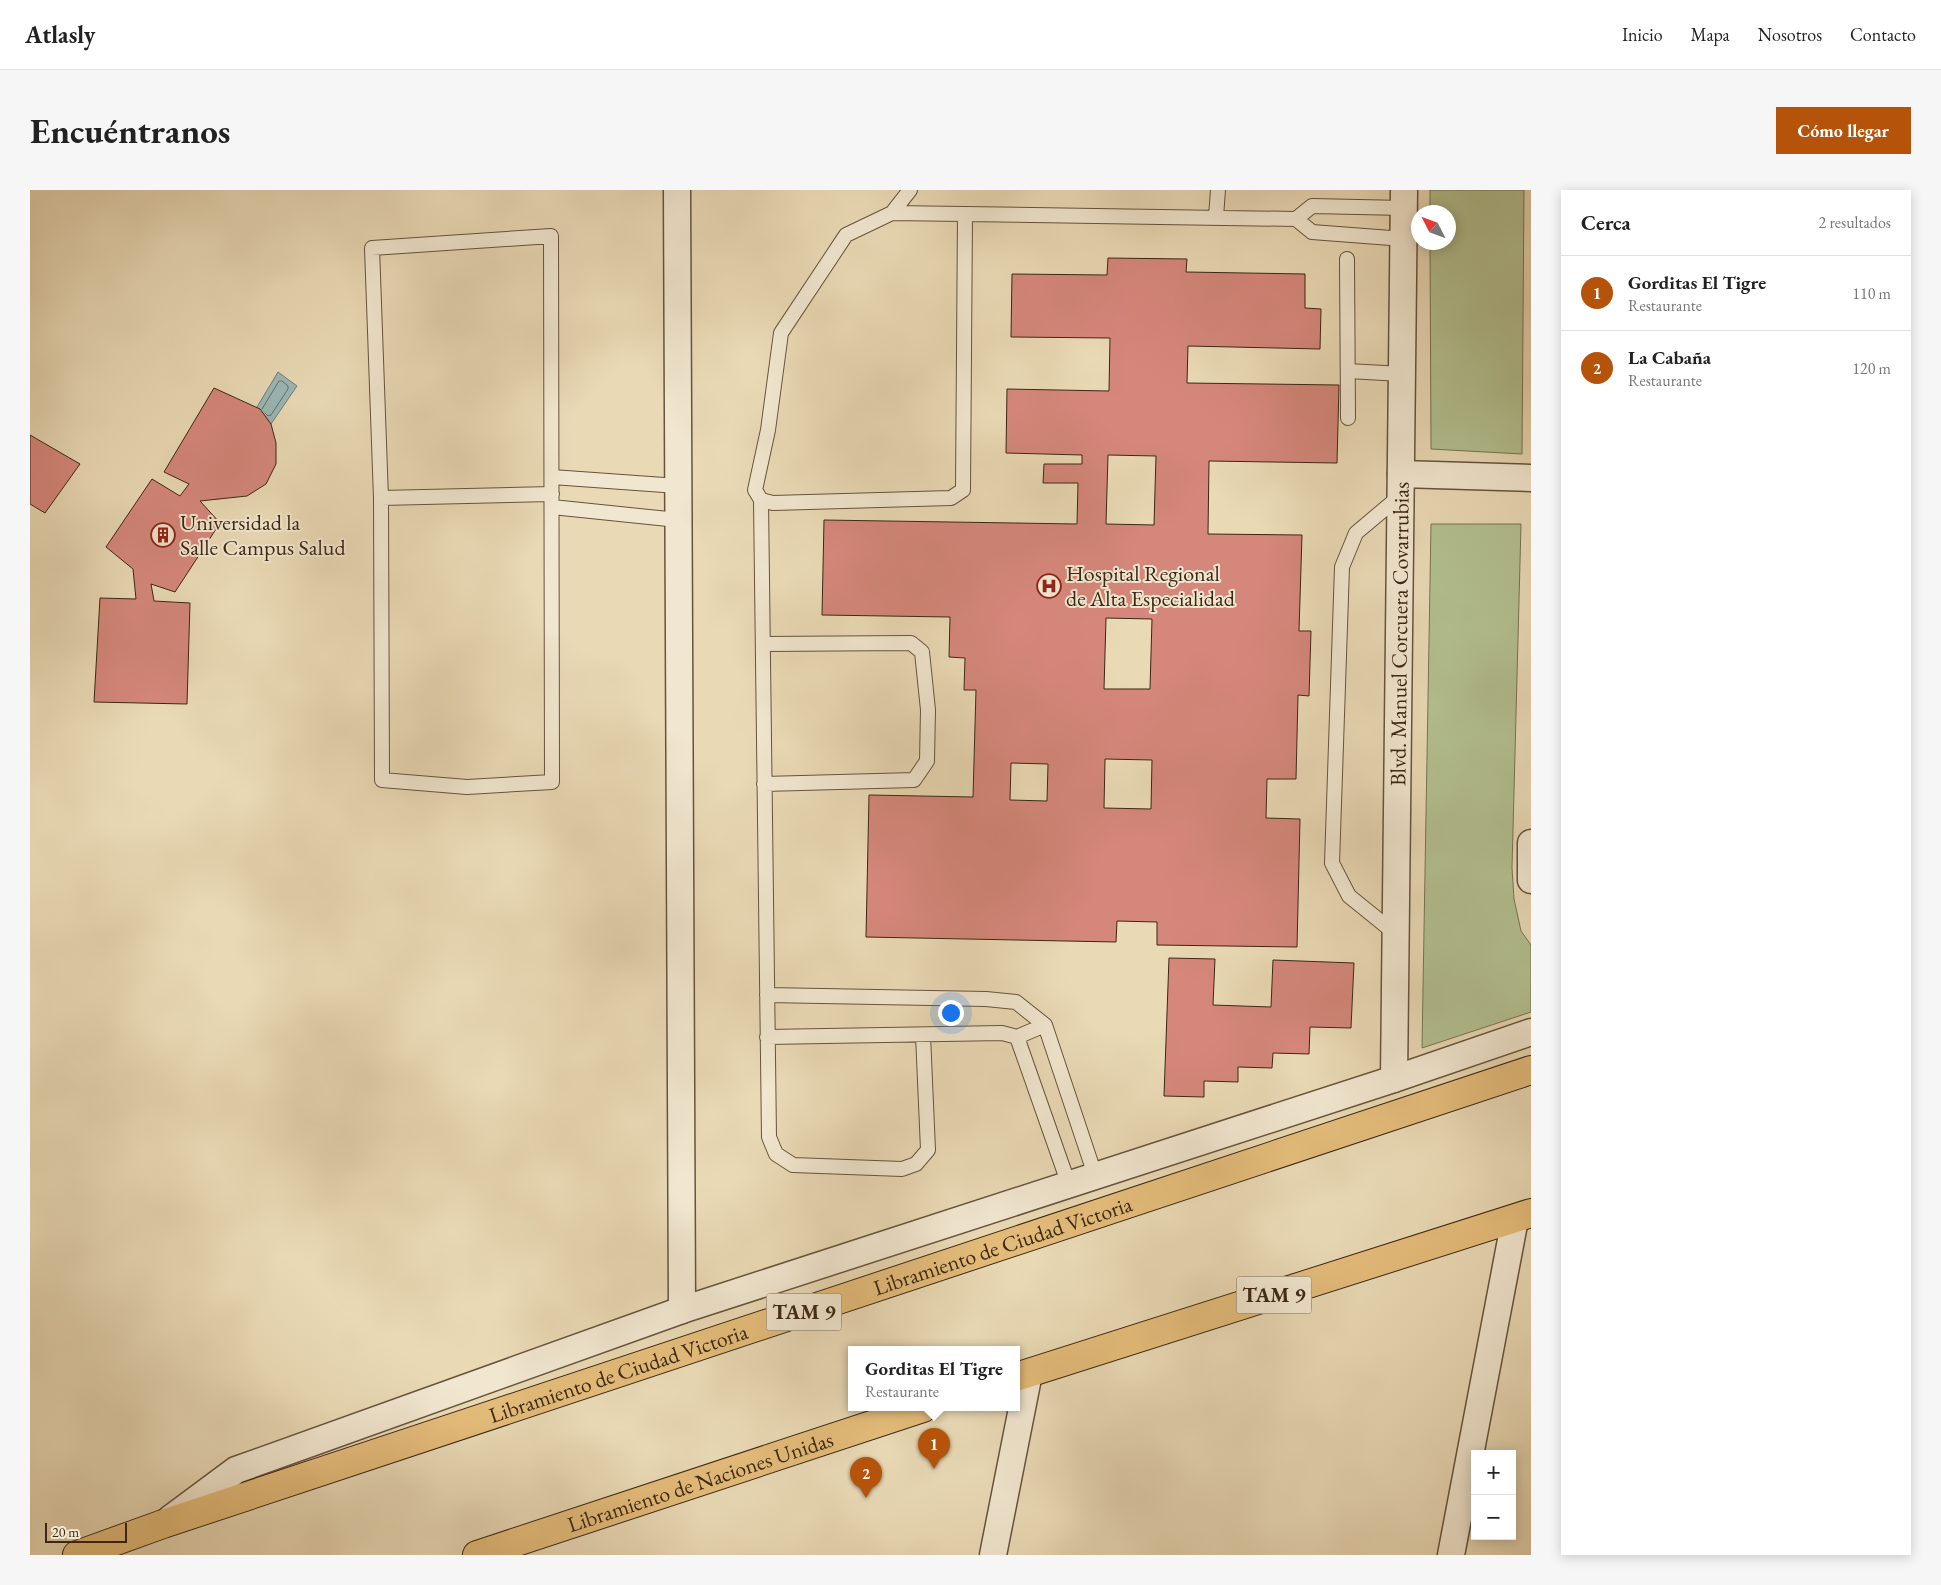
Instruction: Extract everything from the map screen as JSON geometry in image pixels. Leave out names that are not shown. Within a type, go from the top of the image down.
[{"type":"highway","name":"Libramiento de Ciudad Victoria","points":[[77,1555],[164,1524],[1531,1070]]},
{"type":"highway","name":"TAM 9","points":[[1022,1375],[1523,1216]]},
{"type":"highway","name":"Libramiento de Naciones Unidas","points":[[477,1555],[914,1411]]},
{"type":"street","points":[[677,190],[682,1310]]},
{"type":"street","name":"Blvd. Manuel Corcuera Covarrubias","points":[[1394,1079],[1404,199]]},
{"type":"street","points":[[1401,485],[1531,478]]},
{"type":"street","points":[[1531,843],[1531,880]]},
{"type":"street","points":[[164,1524],[236,1470],[682,1310],[1394,1079],[1531,1032]]},
{"type":"street","points":[[1451,1555],[1523,1216]]},
{"type":"street","points":[[1020,1387],[1022,1375]]},
{"type":"street","points":[[993,1555],[1016,1411]]},
{"type":"lane","points":[[892,213],[910,190]]},
{"type":"lane","points":[[1216,217],[1218,190]]},
{"type":"lane","points":[[923,1035],[928,1150],[916,1164],[902,1169],[793,1165],[776,1154],[769,1137],[761,500],[755,490],[768,430],[781,332],[846,235],[892,213],[1296,218],[1312,206],[1404,199]]},
{"type":"lane","points":[[761,500],[773,502],[951,498],[963,490],[965,214]]},
{"type":"lane","points":[[1296,218],[1312,232],[1404,239]]},
{"type":"lane","points":[[551,236],[552,782],[467,787],[382,780],[381,498],[372,248],[551,236]]},
{"type":"lane","points":[[1347,259],[1348,418]]},
{"type":"lane","points":[[1348,371],[1402,374]]},
{"type":"lane","points":[[552,477],[678,486]]},
{"type":"lane","points":[[1396,934],[1349,896],[1332,864],[1342,567],[1356,533],[1401,485]]},
{"type":"lane","points":[[381,498],[552,500],[678,520]]},
{"type":"lane","points":[[763,644],[911,643],[922,652],[928,710],[927,761],[914,780],[764,784]]},
{"type":"lane","points":[[767,995],[986,999],[1016,1002],[1045,1025],[1095,1175]]},
{"type":"lane","points":[[767,1037],[1002,1033],[1017,1037],[1045,1025]]},
{"type":"lane","points":[[1017,1037],[1068,1185]]},
{"type":"green space","points":[[1430,190],[1524,190],[1522,454],[1431,449],[1430,250],[1456,250],[1456,205],[1430,205]]},
{"type":"green space","points":[[1431,524],[1521,524],[1512,868],[1514,899],[1521,931],[1531,945],[1531,1012],[1422,1048]]},
{"type":"water","points":[[278,372],[297,386],[271,424],[254,412]]},
{"type":"building","points":[[1108,258],[1187,259],[1186,272],[1305,274],[1305,308],[1321,309],[1320,349],[1188,346],[1187,383],[1339,385],[1337,463],[1209,461],[1208,534],[1302,535],[1299,631],[1311,631],[1309,696],[1298,695],[1296,779],[1267,779],[1266,818],[1300,819],[1297,947],[1157,945],[1157,922],[1117,921],[1116,942],[866,937],[869,795],[973,797],[976,690],[964,690],[965,658],[949,657],[950,617],[822,615],[824,520],[1077,524],[1078,483],[1043,483],[1044,464],[1082,464],[1082,455],[1006,453],[1007,389],[1109,391],[1110,338],[1011,337],[1012,274],[1107,275]],"holes":[[[1108,455],[1156,456],[1154,525],[1106,524]],[[1106,618],[1152,619],[1150,689],[1104,689]],[[1105,759],[1152,760],[1151,809],[1104,808]],[[1011,763],[1048,764],[1047,801],[1010,800]]]},
{"type":"building","name":"Universidad la Salle Campus Salud","points":[[214,388],[260,409],[271,424],[276,443],[276,464],[266,484],[247,496],[200,501],[220,523],[175,592],[151,584],[154,601],[190,603],[187,704],[94,702],[100,598],[136,599],[133,569],[106,547],[152,479],[180,496],[189,484],[164,472]]},
{"type":"building","points":[[30,435],[80,464],[45,513],[30,504]]},
{"type":"building","points":[[1169,958],[1215,959],[1213,1005],[1271,1007],[1273,960],[1354,963],[1351,1028],[1310,1027],[1309,1054],[1273,1053],[1272,1068],[1238,1067],[1238,1082],[1204,1081],[1204,1097],[1164,1096]]},
{"type":"place","name":"Universidad la Salle Campus Salud","points":[[163,535]]},
{"type":"place","name":"Hospital Regional de Alta Especialidad","points":[[1049,586]]},
{"type":"place","name":"Gorditas El Tigre","points":[[934,1469]]},
{"type":"place","name":"La Cabaña","points":[[866,1498]]}]
